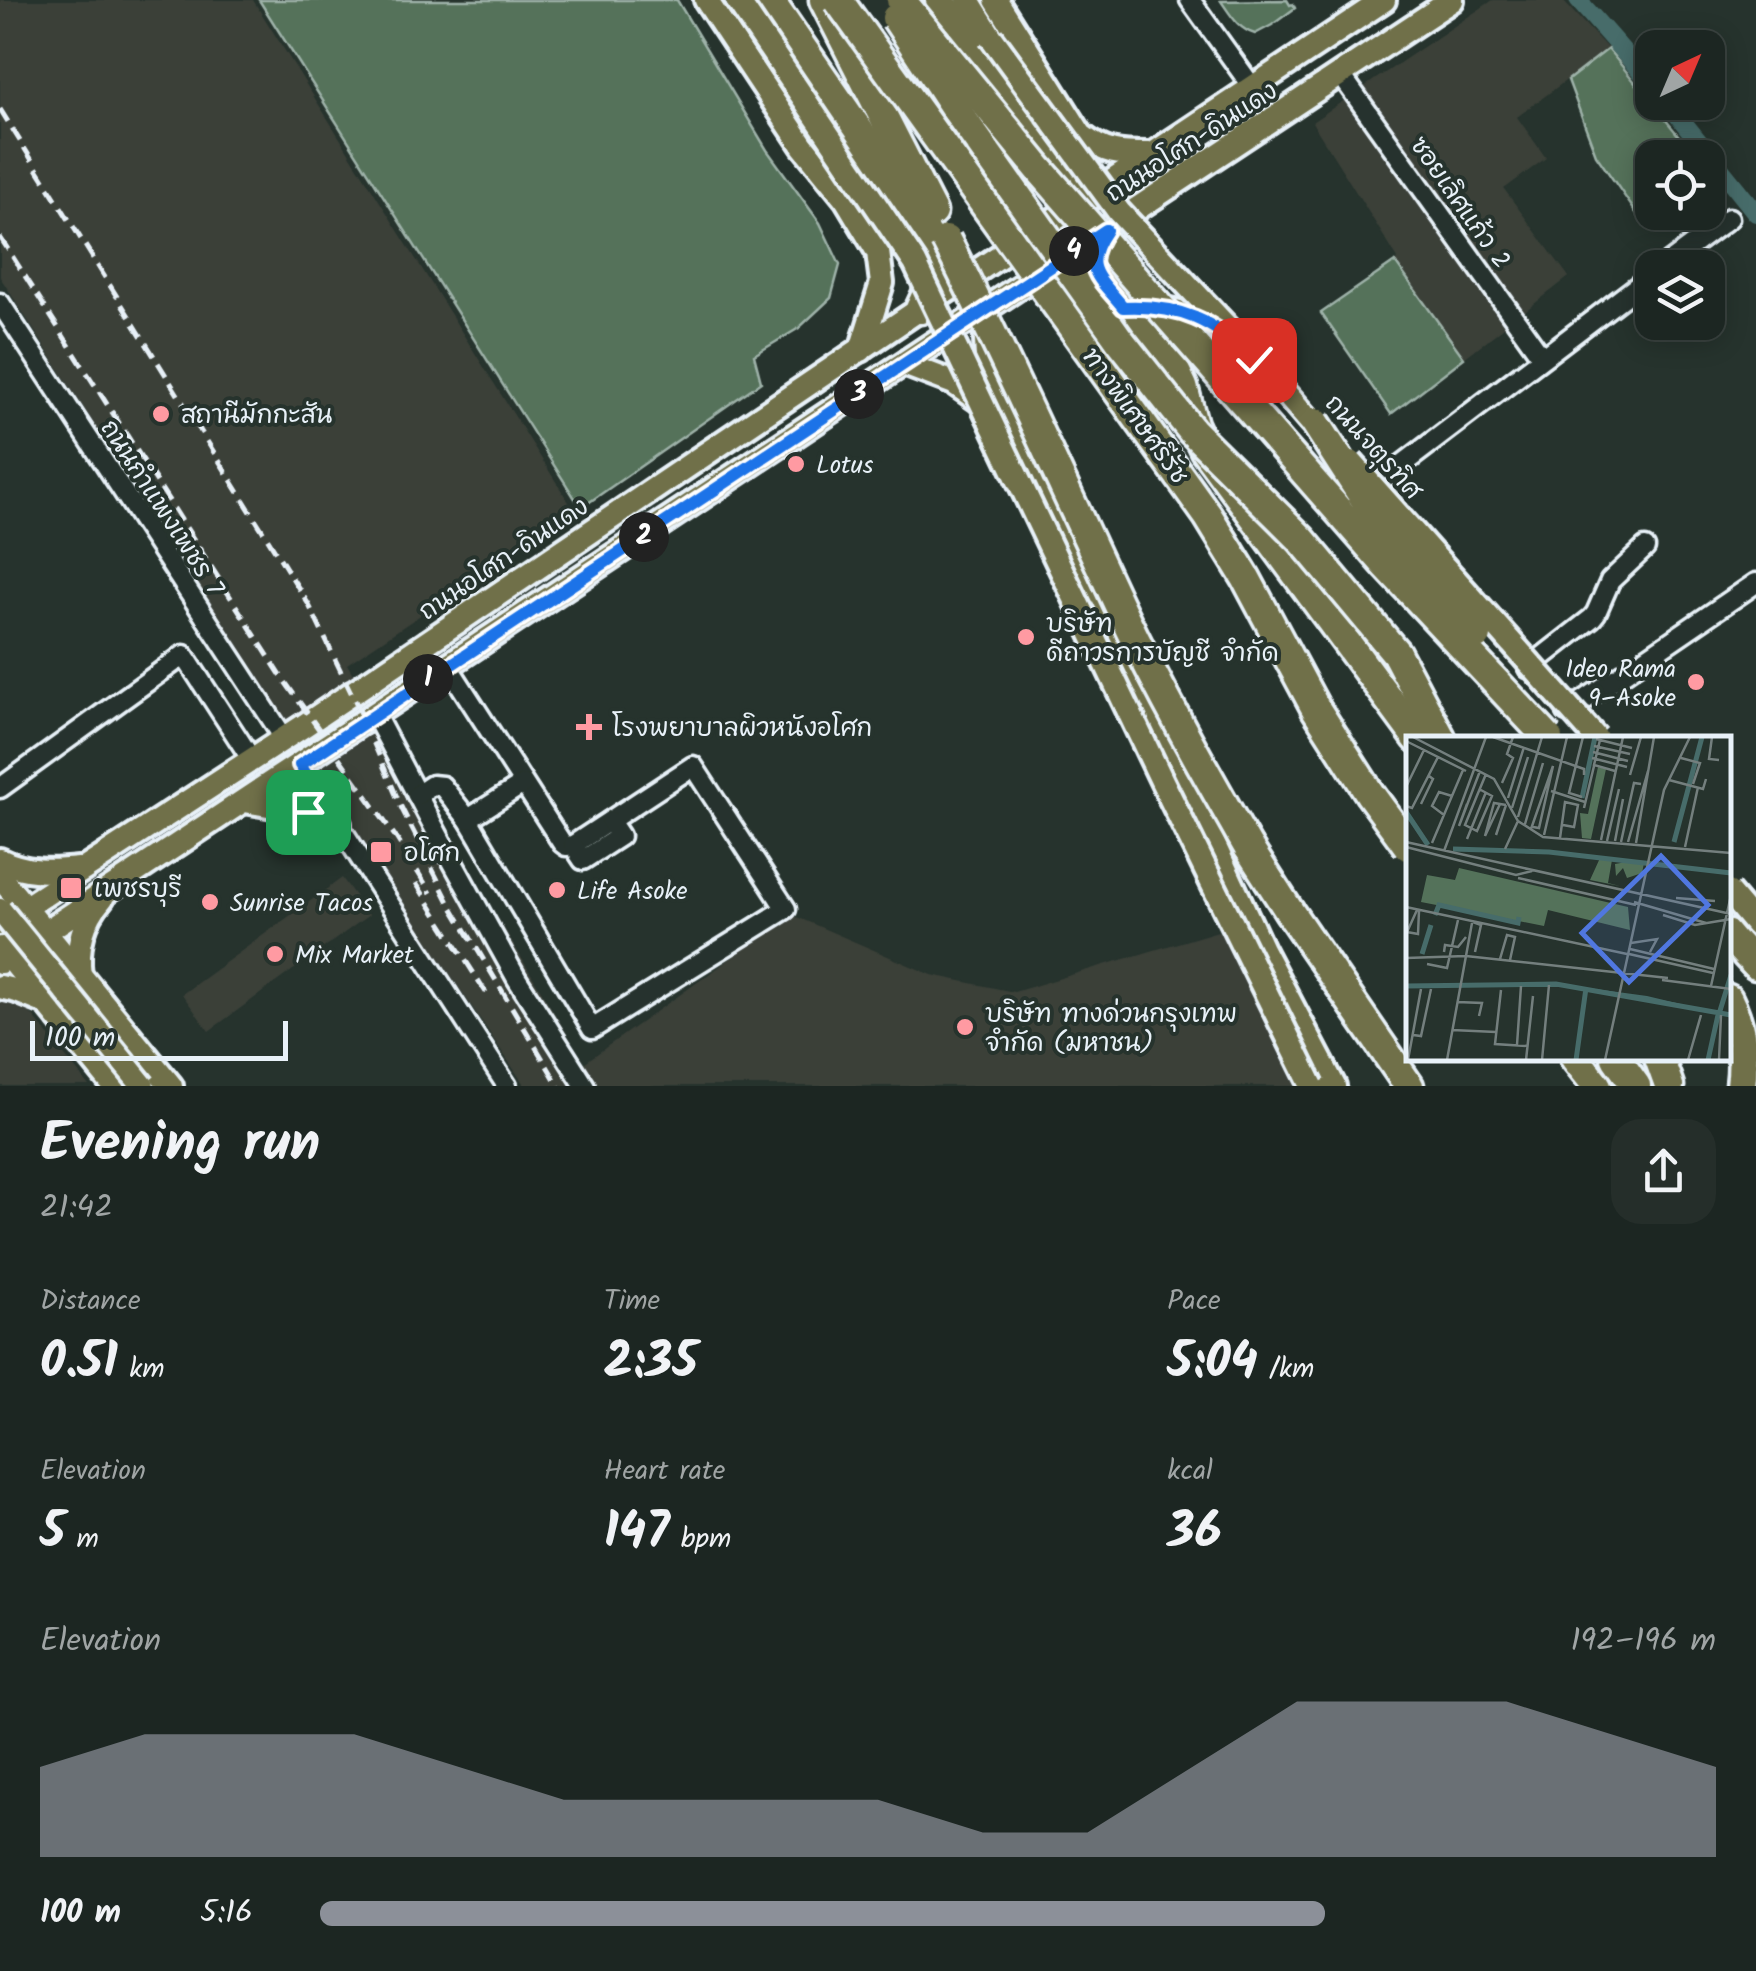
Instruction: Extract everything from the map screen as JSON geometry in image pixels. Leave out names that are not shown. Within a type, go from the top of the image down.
[{"type":"highway","points":[[769,0],[929,238],[937,272],[920,309]]},
{"type":"highway","points":[[824,0],[972,290],[1124,615],[1201,765],[1289,911],[1410,1086]]},
{"type":"highway","name":"ทางพิเศษศรีรัช","points":[[838,0],[1208,516],[1316,709],[1406,843]]},
{"type":"highway","name":"ทางพิเศษศรีรัช","points":[[885,0],[957,111],[1118,339],[1192,431],[1301,540],[1396,653],[1440,736]]},
{"type":"highway","points":[[901,0],[1066,200],[1387,566],[1549,736]]},
{"type":"highway","points":[[940,0],[1057,173],[1074,187],[1095,194]]},
{"type":"highway","points":[[1123,307],[1174,368],[1204,450],[1416,736]]},
{"type":"highway","points":[[1315,422],[1384,529],[1530,695],[1550,736]]},
{"type":"highway","points":[[1749,925],[1755,964]]},
{"type":"highway","points":[[1731,952],[1755,964]]},
{"type":"highway","points":[[1731,1005],[1742,1040],[1741,1086]]},
{"type":"highway","points":[[1577,1061],[1597,1086]]},
{"type":"highway","points":[[1618,1061],[1636,1086]]},
{"type":"highway","points":[[1660,1061],[1669,1086]]},
{"type":"main road","points":[[706,0],[803,146],[846,199],[878,252],[882,283],[861,350]]},
{"type":"main road","points":[[737,0],[915,263],[1312,1086]]},
{"type":"main road","name":"ถนนจตุรทิศ","points":[[968,0],[1119,212],[1315,422],[1591,736]]},
{"type":"main road","points":[[996,0],[1081,135],[1098,148],[1120,154],[1153,154]]},
{"type":"main road","name":"ถนนอโศก-ดินแดง","points":[[0,924],[252,760],[1384,0]]},
{"type":"main road","name":"ถนนอโศก-ดินแดง","points":[[3,954],[300,765],[1452,0]]},
{"type":"main road","points":[[1106,230],[1095,246],[1094,268],[1123,307]]},
{"type":"main road","name":"ถนนจตุรทิศ","points":[[1123,307],[1161,308],[1214,326],[1254,360],[1591,736]]},
{"type":"main road","points":[[984,310],[988,373],[1008,420],[1262,949],[1334,1086]]},
{"type":"main road","points":[[904,364],[954,383],[1008,420]]},
{"type":"main road","points":[[244,801],[308,812],[339,824]]},
{"type":"main road","points":[[0,860],[15,868],[55,872],[85,868]]},
{"type":"main road","points":[[0,877],[159,1083]]},
{"type":"main road","points":[[80,976],[77,955],[83,929],[100,900],[124,879]]},
{"type":"main road","points":[[1731,898],[1749,925]]},
{"type":"main road","points":[[0,910],[159,1083]]},
{"type":"main road","points":[[3,954],[114,1086]]},
{"type":"main road","points":[[0,987],[47,1004]]},
{"type":"main road","points":[[132,1086],[148,1074],[159,1083]]},
{"type":"street","points":[[1190,0],[1253,88]]},
{"type":"street","name":"ซอยเลิศแก้ว 2","points":[[1341,76],[1542,357]]},
{"type":"street","points":[[1686,250],[1729,218]]},
{"type":"street","points":[[1370,488],[1635,288]]},
{"type":"street","name":"ถนนกำแพงเพชร 7","points":[[0,303],[284,738]]},
{"type":"street","points":[[1528,668],[1592,618],[1610,581],[1645,548]]},
{"type":"street","points":[[1567,712],[1756,583]]},
{"type":"street","points":[[0,788],[184,655],[252,760]]},
{"type":"street","points":[[417,795],[432,785],[442,786],[468,819],[592,1029],[786,909],[694,766],[566,846],[448,666]]},
{"type":"street","points":[[375,715],[517,978],[585,1086]]},
{"type":"street","points":[[300,765],[507,1086]]},
{"type":"street","points":[[468,819],[523,784]]},
{"type":"shaded area","points":[[0,0],[253,0],[575,512],[347,664],[584,1063],[792,915],[932,975],[1014,992],[1218,931],[1341,1086],[525,1086],[360,840],[0,277]]},
{"type":"shaded area","points":[[1493,0],[1562,0],[1608,49],[1517,117],[1546,158],[1504,189],[1569,277],[1464,358],[1395,262],[1398,259],[1312,122]]},
{"type":"shaded area","name":"Mix Market","points":[[342,878],[369,915],[209,1031],[182,994]]},
{"type":"shaded area","points":[[0,1002],[29,1011],[89,1086],[0,1086]]},
{"type":"green space","points":[[259,0],[677,0],[767,150],[820,223],[840,265],[831,298],[799,328],[754,355],[761,382],[581,508]]},
{"type":"green space","points":[[1287,0],[1295,8],[1255,34],[1239,25],[1221,1]]},
{"type":"green space","points":[[1608,49],[1635,82],[1635,120],[1666,120],[1682,140],[1635,140],[1635,211],[1596,155],[1568,80]]},
{"type":"green space","points":[[1395,262],[1464,358],[1391,414],[1321,313]]},
{"type":"waterway","points":[[1578,0],[1635,65]]},
{"type":"waterway","points":[[1681,120],[1756,213]]},
{"type":"railway","points":[[0,109],[309,605],[449,902],[559,1086]]},
{"type":"railway","points":[[0,237],[283,679],[431,893]]},
{"type":"railway","points":[[416,883],[489,997]]},
{"type":"place","name":"สถานีมักกะสัน","points":[[161,414]]},
{"type":"place","name":"Lotus","points":[[796,464]]},
{"type":"place","name":"บริษัท ดีถาวรการบัญชี จำกัด","points":[[1026,637]]},
{"type":"place","name":"Ideo Rama 9–Asoke","points":[[1696,682]]},
{"type":"place","name":"โรงพยาบาลผิวหนังอโศก","points":[[589,727]]},
{"type":"place","name":"อโศก","points":[[381,852]]},
{"type":"place","name":"เพชรบุรี","points":[[71,888]]},
{"type":"place","name":"Life Asoke","points":[[557,890]]},
{"type":"place","name":"Sunrise Tacos","points":[[210,902]]},
{"type":"place","name":"Mix Market","points":[[275,954]]},
{"type":"place","name":"บริษัท ทางด่วนกรุงเทพ จำกัด (มหาชน)","points":[[965,1027]]},
{"type":"route","points":[[308,812],[339,824],[300,765],[1106,230],[1095,246],[1094,268],[1123,307],[1174,311],[1214,326],[1254,360]]}]
